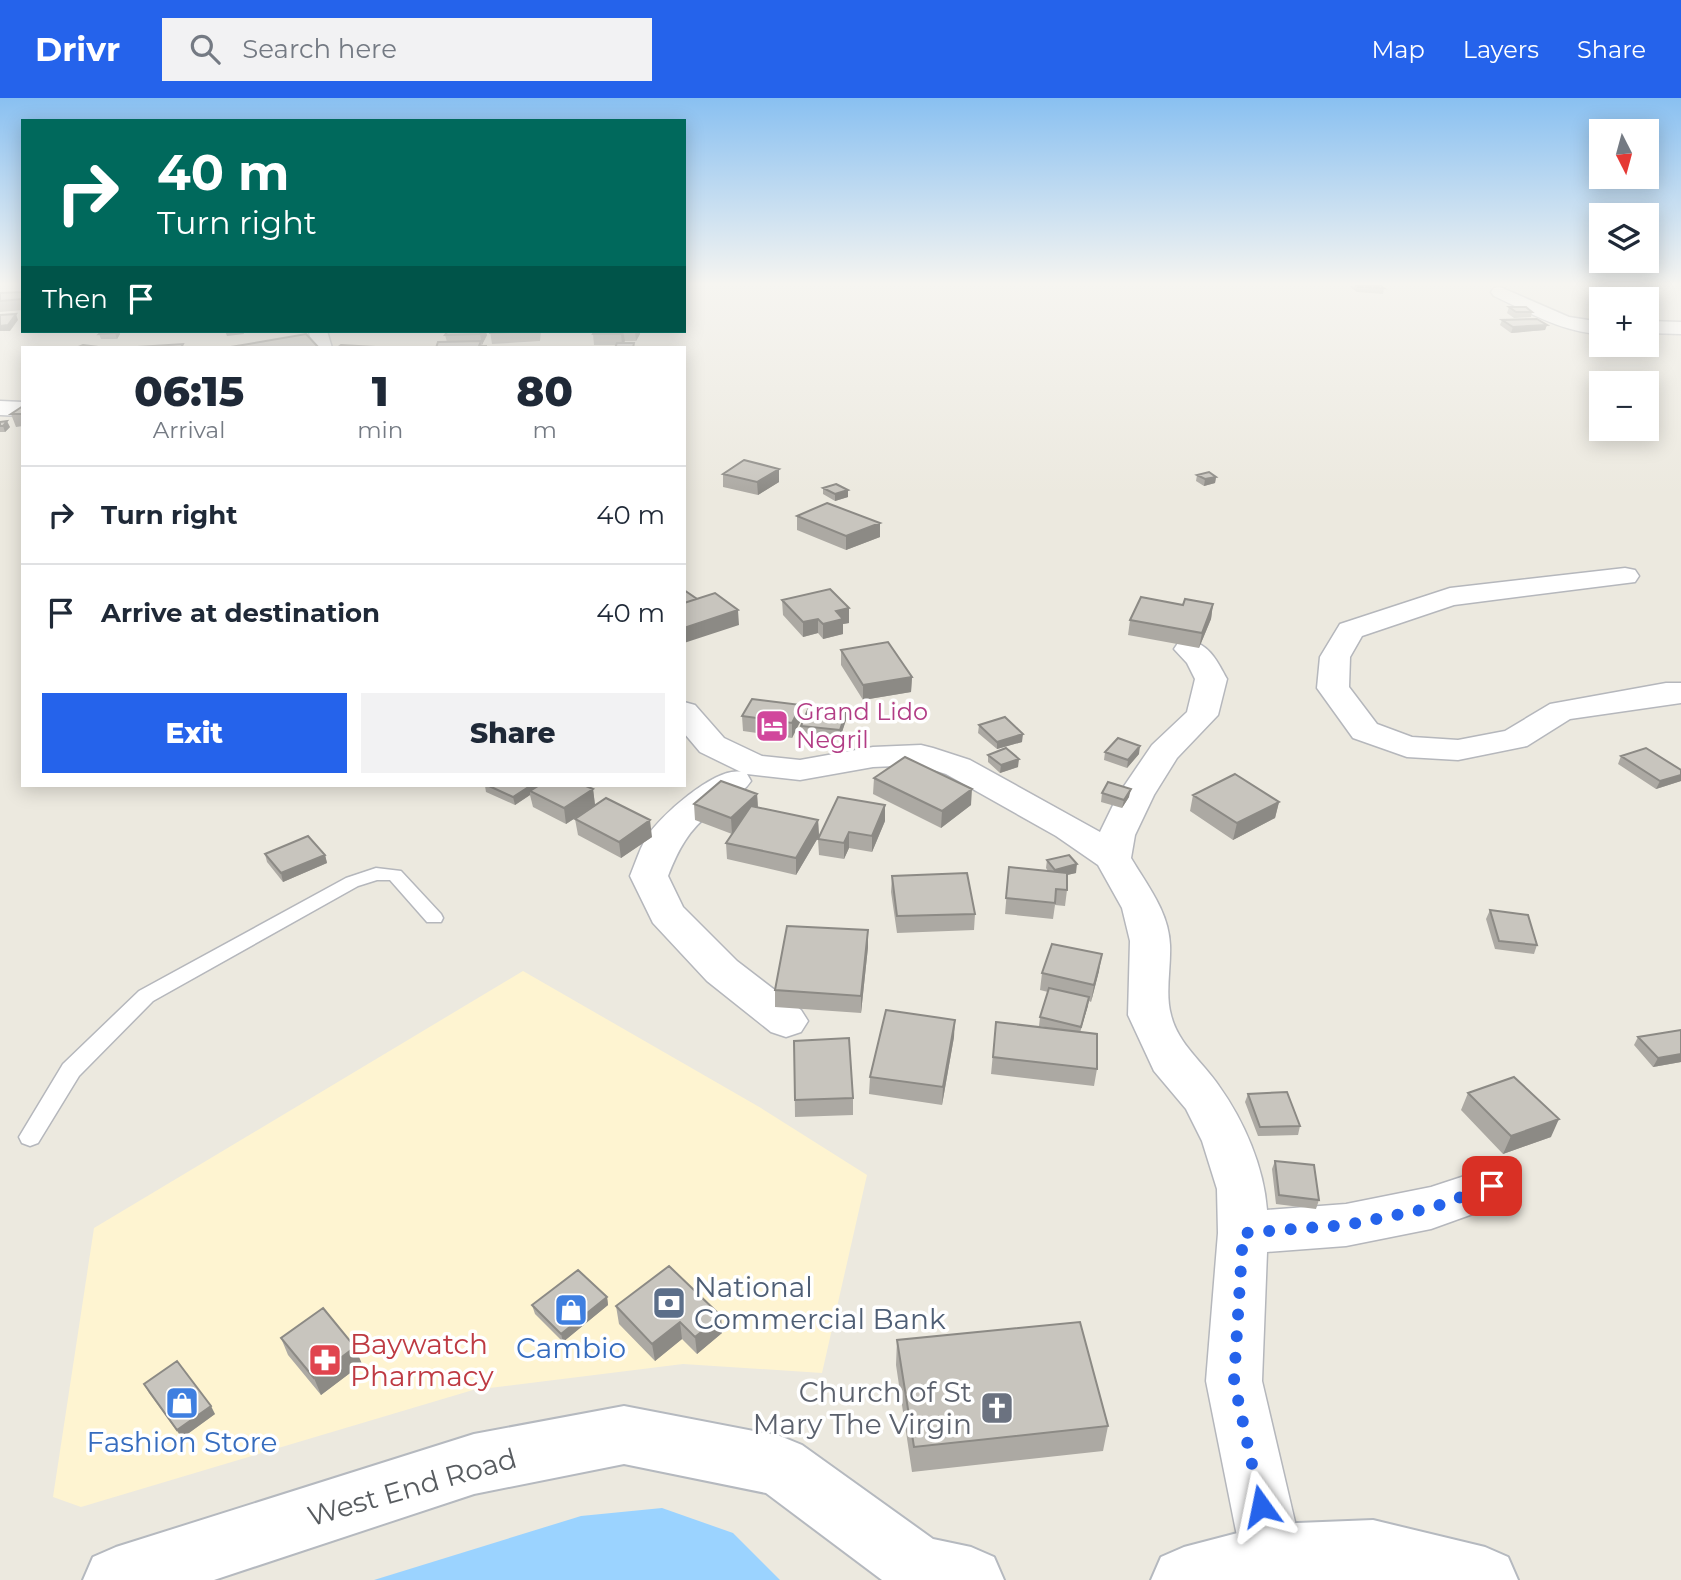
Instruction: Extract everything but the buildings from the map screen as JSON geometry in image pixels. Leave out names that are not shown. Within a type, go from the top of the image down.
[{"type":"main road","name":"West End Road","points":[[116,1580],[474,1464],[624,1434],[780,1466],[919,1568],[971,1580]]},
{"type":"main road","points":[[1184,1580],[1272,1556],[1373,1552],[1485,1580]]},
{"type":"street","points":[[1625,576],[1450,597],[1412,612],[1350,630],[1335,657],[1333,688],[1365,731],[1407,747],[1458,750],[1515,739],[1562,711],[1666,693],[1681,693]]},
{"type":"street","points":[[1112,858],[1117,835],[1136,795],[1164,752],[1202,715],[1211,679],[1200,658],[1189,649]]},
{"type":"street","points":[[686,714],[712,746],[755,766],[800,770],[873,757],[920,755],[958,767],[1069,828],[1112,858],[1142,908],[1150,942],[1149,1015],[1171,1059],[1203,1098],[1226,1141],[1241,1189],[1243,1233],[1234,1381],[1272,1556]]},
{"type":"street","points":[[755,766],[696,807],[663,841],[649,876],[667,914],[722,971],[786,1021]]},
{"type":"street","points":[[1243,1233],[1346,1225],[1431,1208],[1492,1186]]},
{"type":"lane","points":[[30,1137],[71,1070],[146,996],[352,882],[376,874],[395,875],[434,918]]},
{"type":"shaded area","points":[[523,971],[761,1108],[867,1175],[822,1373],[683,1364],[473,1390],[81,1507],[53,1497],[94,1228]]},
{"type":"water","points":[[662,1508],[733,1533],[780,1580],[374,1580],[581,1516]]},
{"type":"place","name":"Grand Lido Negril","points":[[772,726]]},
{"type":"place","name":"National Commercial Bank","points":[[669,1303]]},
{"type":"place","name":"Cambio","points":[[571,1310]]},
{"type":"place","name":"Baywatch Pharmacy","points":[[325,1360]]},
{"type":"place","name":"Fashion Store","points":[[182,1403]]},
{"type":"place","name":"Church of St Mary The Virgin","points":[[997,1408]]},
{"type":"route","points":[[1261,1506],[1234,1381],[1243,1233],[1346,1225],[1431,1208],[1492,1186]]}]
